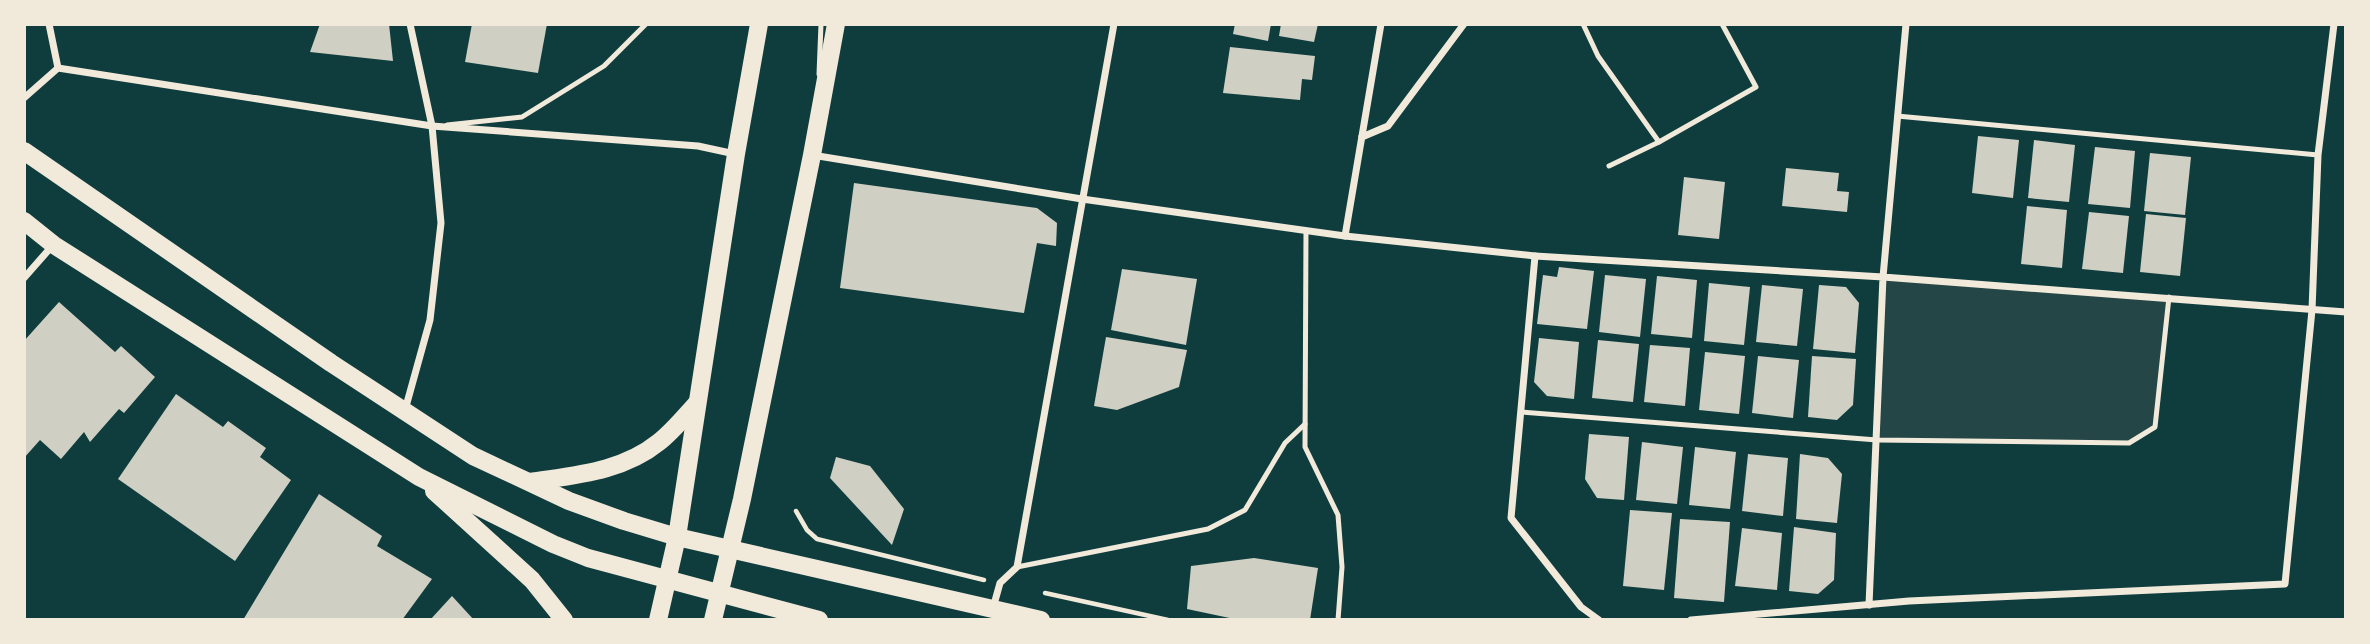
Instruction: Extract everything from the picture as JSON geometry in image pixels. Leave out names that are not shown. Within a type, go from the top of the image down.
[{"type":"main road","points":[[658,620],[677,537],[736,154],[759,24]]},
{"type":"main road","points":[[713,620],[731,548],[812,155],[836,24]]},
{"type":"main road","points":[[24,151],[309,348],[473,456],[569,501],[677,537],[1041,620]]},
{"type":"main road","points":[[24,221],[54,245],[419,477],[588,558],[819,620]]},
{"type":"main road","points":[[530,482],[586,473],[634,459],[660,442],[697,403]]},
{"type":"main road","points":[[419,477],[532,580],[564,620]]},
{"type":"street","points":[[49,24],[58,68]]},
{"type":"street","points":[[404,410],[430,320],[441,223],[432,126],[410,24]]},
{"type":"street","points":[[993,609],[1000,583],[1017,568],[1114,24]]},
{"type":"street","points":[[1345,236],[1381,24]]},
{"type":"street","points":[[1362,137],[1388,126],[1464,24]]},
{"type":"street","points":[[1869,605],[1883,277],[1906,24]]},
{"type":"street","points":[[1691,620],[1869,605],[2285,584],[2312,310],[2318,155],[2334,24]]},
{"type":"street","points":[[24,98],[58,68]]},
{"type":"street","points":[[58,68],[432,126],[698,146],[736,154]]},
{"type":"street","points":[[812,155],[1082,200],[1345,236],[1535,256],[1883,277],[2346,312]]},
{"type":"street","points":[[24,278],[54,245]]},
{"type":"street","points":[[1535,256],[1511,518],[1581,607],[1599,620]]},
{"type":"lane","points":[[432,126],[522,117],[604,66],[646,24]]},
{"type":"lane","points":[[816,130],[821,24]]},
{"type":"lane","points":[[1583,24],[1598,56],[1659,142]]},
{"type":"lane","points":[[1609,166],[1659,142],[1756,87],[1722,24]]},
{"type":"lane","points":[[1897,116],[2318,155]]},
{"type":"lane","points":[[1306,230],[1305,447],[1338,516],[1342,567],[1338,620]]},
{"type":"lane","points":[[1522,412],[1877,440],[2129,443],[2155,427],[2169,297]]},
{"type":"lane","points":[[1017,568],[1208,529],[1245,510],[1286,443],[1305,424]]},
{"type":"path","points":[[796,511],[807,530],[817,539],[985,580]]},
{"type":"path","points":[[1045,593],[1168,620]]},
{"type":"shaded area","points":[[1883,277],[2169,297],[2155,427],[2129,443],[1877,440]]},
{"type":"building","points":[[320,24],[389,24],[393,61],[310,52]]},
{"type":"building","points":[[472,24],[547,24],[538,73],[465,62]]},
{"type":"building","points":[[1235,24],[1271,24],[1268,41],[1233,34]]},
{"type":"building","points":[[1281,24],[1318,24],[1314,42],[1279,36]]},
{"type":"building","points":[[1230,47],[1315,56],[1312,80],[1302,79],[1300,100],[1223,93]]},
{"type":"building","points":[[1978,136],[2019,140],[2013,198],[1972,193]]},
{"type":"building","points":[[2034,140],[2075,145],[2069,202],[2028,198]]},
{"type":"building","points":[[2095,147],[2135,151],[2130,208],[2088,204]]},
{"type":"building","points":[[2150,153],[2191,157],[2185,215],[2144,211]]},
{"type":"building","points":[[1786,168],[1839,173],[1837,191],[1849,192],[1847,212],[1782,206]]},
{"type":"building","points":[[1684,177],[1725,182],[1719,239],[1678,235]]},
{"type":"building","points":[[854,183],[1037,208],[1057,223],[1056,246],[1037,243],[1024,313],[840,288]]},
{"type":"building","points":[[2027,206],[2067,210],[2062,268],[2021,264]]},
{"type":"building","points":[[2089,212],[2129,216],[2123,273],[2082,269]]},
{"type":"building","points":[[2146,214],[2186,218],[2180,276],[2140,272]]},
{"type":"building","points":[[1559,267],[1594,271],[1587,329],[1537,324],[1543,275],[1557,277]]},
{"type":"building","points":[[1122,269],[1197,279],[1186,345],[1111,330]]},
{"type":"building","points":[[1605,275],[1646,279],[1640,337],[1599,332]]},
{"type":"building","points":[[1657,276],[1697,280],[1692,338],[1651,334]]},
{"type":"building","points":[[1709,283],[1750,287],[1744,345],[1704,341]]},
{"type":"building","points":[[1762,285],[1803,289],[1797,346],[1756,342]]},
{"type":"building","points":[[1819,285],[1846,287],[1859,303],[1855,353],[1813,349]]},
{"type":"building","points":[[59,302],[115,352],[121,346],[155,377],[124,413],[119,409],[90,442],[84,432],[61,459],[40,440],[24,458],[24,341]]},
{"type":"building","points":[[1106,337],[1187,350],[1179,387],[1117,410],[1094,406]]},
{"type":"building","points":[[1539,338],[1579,342],[1574,399],[1547,396],[1534,382]]},
{"type":"building","points":[[1598,340],[1639,344],[1633,402],[1592,398]]},
{"type":"building","points":[[1650,345],[1690,348],[1685,406],[1644,402]]},
{"type":"building","points":[[1705,352],[1745,356],[1739,414],[1699,410]]},
{"type":"building","points":[[1758,356],[1799,360],[1793,418],[1752,413]]},
{"type":"building","points":[[1812,356],[1856,359],[1853,405],[1837,420],[1808,417]]},
{"type":"building","points":[[176,394],[223,427],[228,421],[266,448],[260,457],[291,480],[235,561],[118,479]]},
{"type":"building","points":[[1589,434],[1629,437],[1624,500],[1597,498],[1585,479]]},
{"type":"building","points":[[1642,442],[1683,447],[1677,504],[1636,500]]},
{"type":"building","points":[[1695,447],[1736,452],[1730,509],[1689,505]]},
{"type":"building","points":[[1748,454],[1788,458],[1783,516],[1742,511]]},
{"type":"building","points":[[1800,454],[1828,458],[1842,474],[1837,523],[1796,519]]},
{"type":"building","points":[[836,457],[870,466],[904,509],[892,545],[830,478]]},
{"type":"building","points":[[319,494],[382,536],[377,546],[432,579],[402,620],[243,620]]},
{"type":"building","points":[[1630,510],[1672,513],[1664,590],[1623,586]]},
{"type":"building","points":[[1680,519],[1730,522],[1724,602],[1674,598]]},
{"type":"building","points":[[1794,527],[1836,533],[1834,580],[1818,594],[1789,591]]},
{"type":"building","points":[[1742,528],[1782,533],[1777,590],[1735,586]]},
{"type":"building","points":[[1254,558],[1318,568],[1310,620],[1239,620],[1187,609],[1191,566]]},
{"type":"building","points":[[452,596],[474,620],[430,620]]}]
